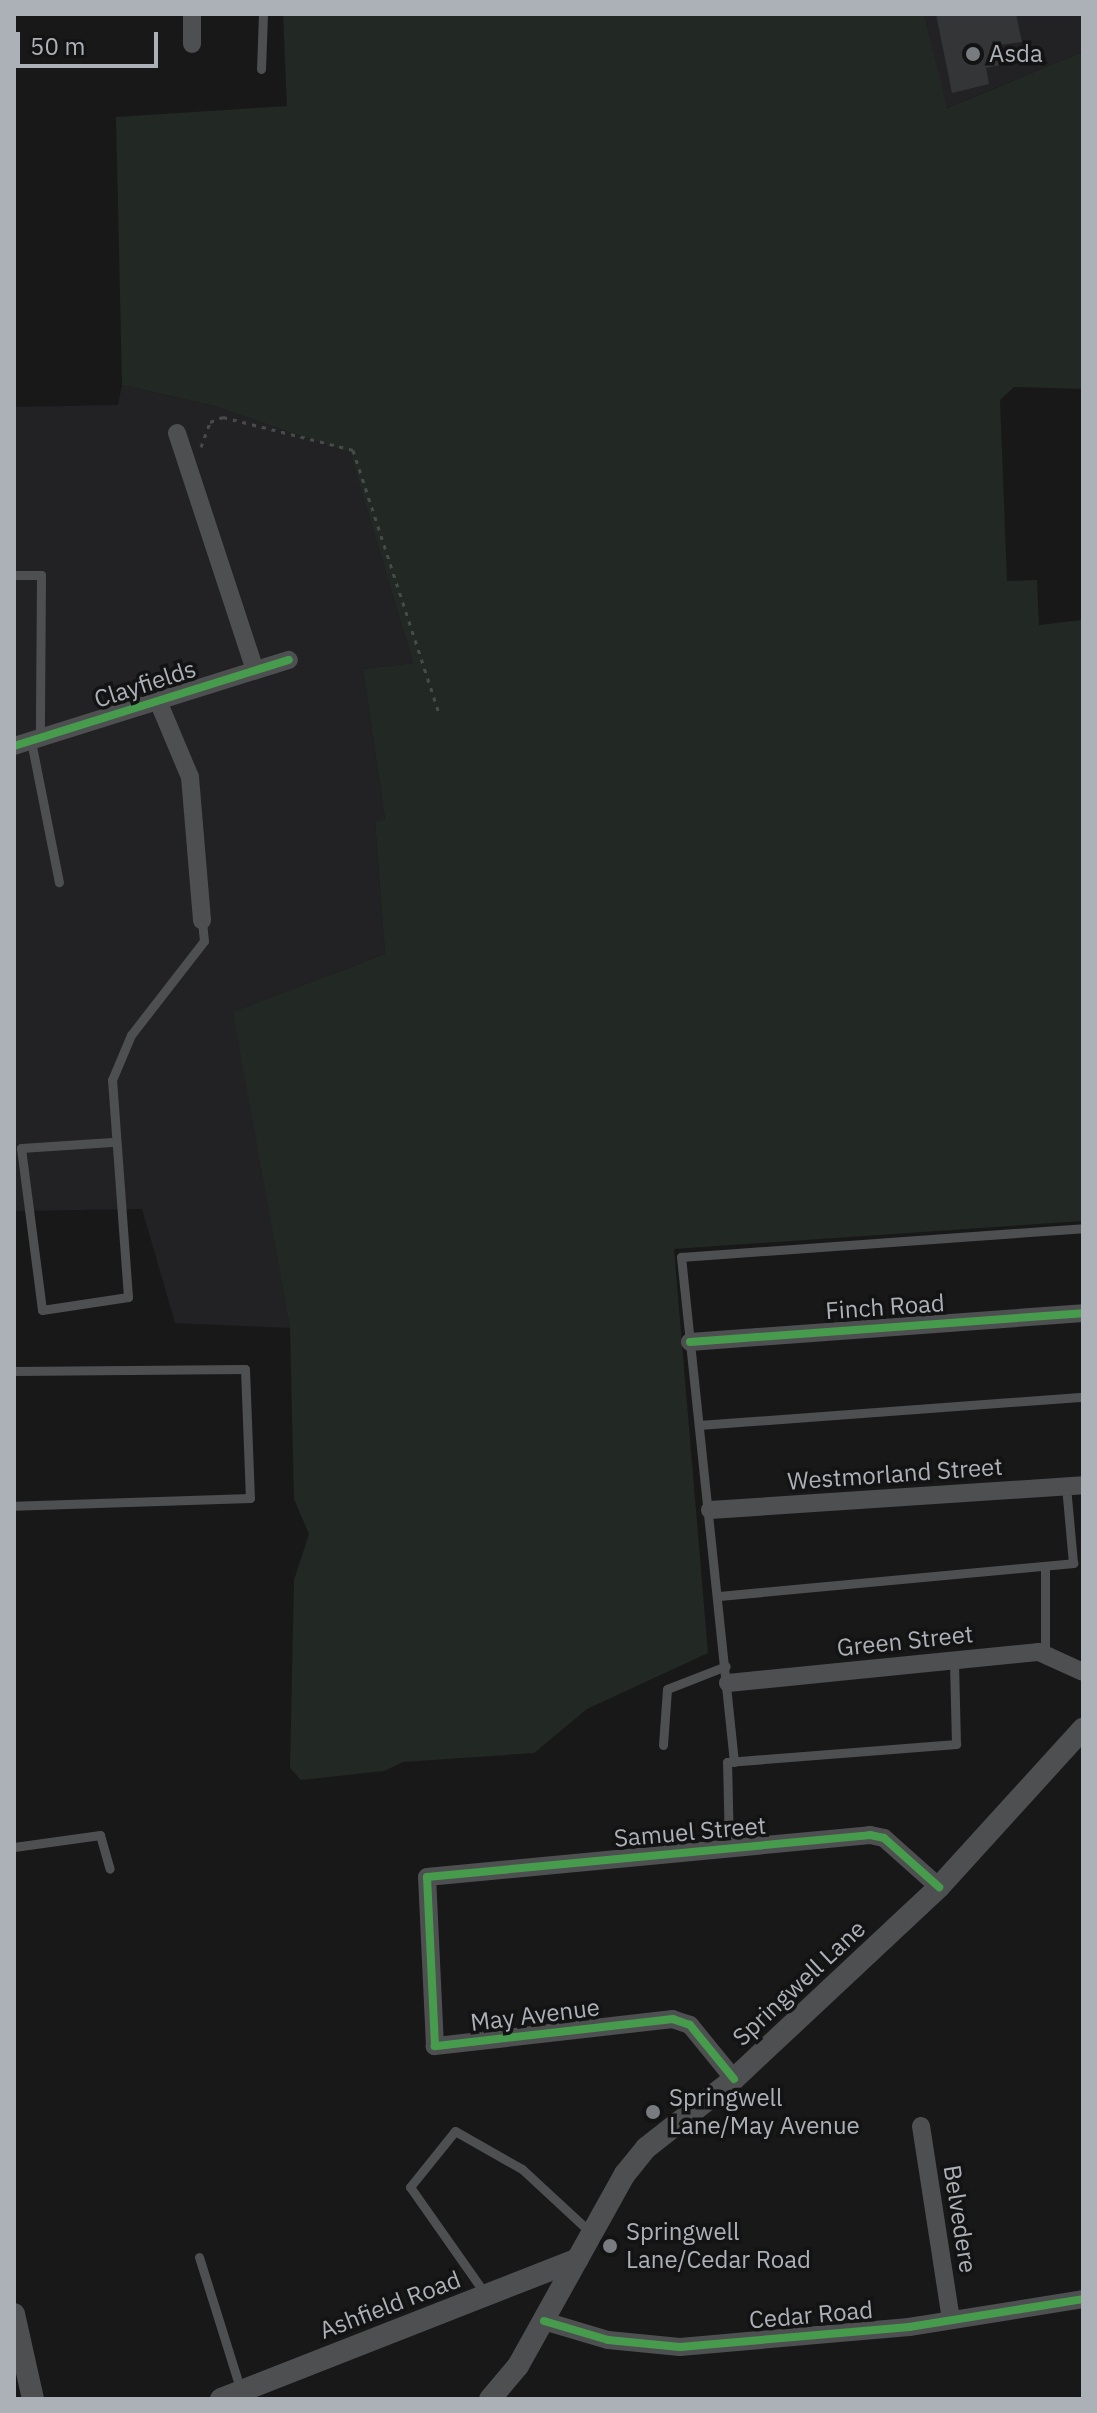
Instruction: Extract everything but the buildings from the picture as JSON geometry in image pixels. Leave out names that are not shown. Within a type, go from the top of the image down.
[{"type":"street","points":[[192,14],[192,44]]},
{"type":"street","points":[[177,433],[255,670]]},
{"type":"street","name":"Clayfields","points":[[28,742],[289,660]]},
{"type":"street","name":"Clayfields","points":[[158,701],[190,777],[202,921]]},
{"type":"street","name":"Finch Road","points":[[690,1342],[1083,1313]]},
{"type":"street","name":"Westmorland Street","points":[[710,1510],[1074,1485]]},
{"type":"street","name":"Green Street","points":[[727,1675],[1045,1654],[1083,1672]]},
{"type":"street","name":"Springwell Lane","points":[[490,2399],[518,2366],[591,2234],[646,2148],[734,2079],[939,1887],[1080,1743]]},
{"type":"street","name":"Samuel Street","points":[[427,1877],[870,1835],[884,1838],[939,1887]]},
{"type":"street","name":"May Avenue","points":[[427,1877],[435,2046],[673,2019],[690,2025],[734,2079]]},
{"type":"street","name":"Belvedere","points":[[921,2126],[951,2320]]},
{"type":"street","name":"Ashfield Road","points":[[231,2395],[578,2259]]},
{"type":"street","name":"Cedar Road","points":[[544,2321],[608,2340],[680,2347],[951,2320],[1083,2299]]},
{"type":"street","points":[[14,2314],[20,2353],[33,2399]]},
{"type":"lane","points":[[261,69],[263,14]]},
{"type":"lane","points":[[14,575],[41,575],[28,742],[59,882]]},
{"type":"lane","points":[[112,1142],[21,1148],[42,1310],[128,1297],[112,1142],[112,1080],[131,1035],[204,941],[202,921]]},
{"type":"lane","points":[[734,1762],[690,1342],[684,1254],[1083,1228]]},
{"type":"lane","points":[[14,1371],[245,1369],[250,1498],[14,1506]]},
{"type":"lane","points":[[699,1425],[1083,1397]]},
{"type":"lane","points":[[719,1596],[1045,1566],[1076,1560],[1074,1485]]},
{"type":"lane","points":[[1045,1566],[1045,1654]]},
{"type":"lane","points":[[729,1848],[724,1766],[734,1762],[956,1744],[954,1660]]},
{"type":"lane","points":[[663,1745],[667,1689],[727,1675]]},
{"type":"lane","points":[[14,1847],[100,1835],[110,1869]]},
{"type":"lane","points":[[486,2295],[410,2187],[455,2131],[522,2169],[591,2234]]},
{"type":"lane","points":[[199,2257],[231,2395]]},
{"type":"path","points":[[184,457],[204,444],[210,422],[223,417],[353,450],[438,710]]},
{"type":"shaded area","points":[[283,14],[924,14],[947,108],[1083,52],[1083,389],[1014,387],[1000,400],[1007,581],[1037,580],[1039,625],[1082,620],[1083,1221],[674,1249],[708,1653],[587,1709],[534,1753],[403,1762],[384,1771],[301,1780],[290,1768],[294,1580],[309,1534],[294,1499],[290,1328],[233,1012],[385,954],[375,822],[385,819],[363,669],[413,663],[350,453],[214,406],[122,385],[116,117],[287,106]]},
{"type":"shaded area","points":[[924,14],[1083,14],[1083,52],[946,108]]},
{"type":"shaded area","points":[[122,385],[214,406],[350,453],[413,663],[363,669],[385,819],[375,823],[385,954],[234,1012],[290,1328],[175,1323],[142,1209],[14,1211],[14,407],[118,405]]},
{"type":"cycle path","points":[[14,746],[289,660]]},
{"type":"cycle path","points":[[690,1342],[1083,1313]]},
{"type":"cycle path","points":[[734,2079],[690,2025],[673,2019],[435,2046],[427,1877],[870,1835],[884,1838],[939,1887]]},
{"type":"cycle path","points":[[544,2321],[608,2340],[680,2347],[909,2327],[1083,2299]]},
{"type":"place","name":"Asda","points":[[973,54]]},
{"type":"place","name":"Springwell Lane/May Avenue","points":[[653,2112]]},
{"type":"place","name":"Springwell Lane/Cedar Road","points":[[610,2246]]}]
